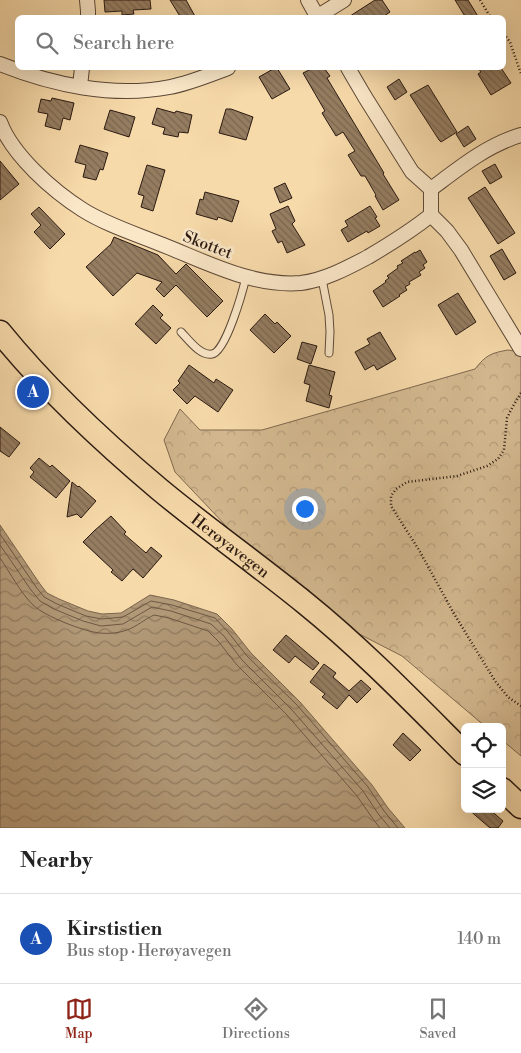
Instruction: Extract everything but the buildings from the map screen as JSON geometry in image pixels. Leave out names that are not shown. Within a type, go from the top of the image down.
[{"type":"highway","name":"Herøyavegen","points":[[0,332],[38,375],[102,439],[160,490],[336,629],[461,750]]},
{"type":"highway","points":[[506,793],[521,806]]},
{"type":"street","points":[[87,0],[88,15]]},
{"type":"street","points":[[308,0],[316,15]]},
{"type":"street","points":[[320,15],[344,0]]},
{"type":"street","points":[[0,64],[15,70]]},
{"type":"street","points":[[16,70],[52,82],[110,90],[143,90],[170,87],[200,79],[223,70]]},
{"type":"street","points":[[80,86],[82,70]]},
{"type":"street","points":[[349,70],[412,172],[431,189],[431,215],[447,231],[461,250],[521,349]]},
{"type":"street","name":"Skottet","points":[[0,122],[10,143],[22,158],[59,192],[83,210],[138,235],[229,271],[258,280],[301,283],[322,278],[348,268],[373,254],[408,233],[431,215]]},
{"type":"street","points":[[431,189],[468,161],[493,146],[521,135]]},
{"type":"lane","points":[[181,332],[202,352],[207,354],[216,353],[227,334],[239,303],[246,277]]},
{"type":"lane","points":[[322,278],[330,324],[329,353]]},
{"type":"path","points":[[480,0],[490,15]]},
{"type":"path","points":[[506,37],[510,42],[521,74]]},
{"type":"path","points":[[521,392],[507,418],[504,450],[498,459],[487,466],[457,476],[407,482],[396,489],[391,496],[391,506],[419,550],[495,681],[508,697],[521,706]]},
{"type":"green space","points":[[508,350],[521,352],[521,756],[506,743],[506,723],[481,723],[402,656],[299,603],[175,472],[164,440],[180,409],[200,430],[262,430],[475,369],[489,355]]},
{"type":"water","points":[[0,525],[47,593],[88,611],[102,614],[121,613],[150,595],[174,600],[217,614],[251,653],[300,702],[372,785],[405,828],[0,828]]},
{"type":"place","name":"Kirstistien","points":[[33,392]]}]
